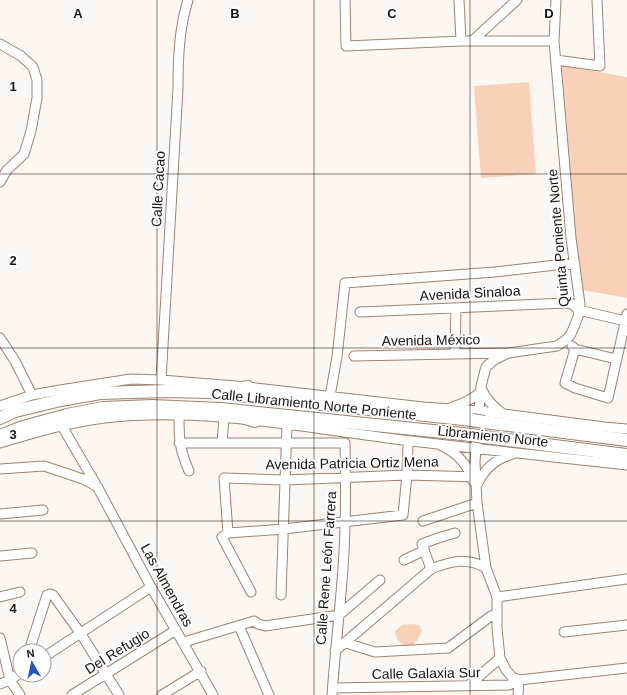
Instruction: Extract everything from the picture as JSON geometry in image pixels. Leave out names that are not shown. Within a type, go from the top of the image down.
[{"type":"highway","points":[[210,388],[232,389],[248,387]]},
{"type":"highway","name":"Calle Libramiento Norte Poniente","points":[[0,418],[14,411],[100,393],[210,388],[255,397],[478,418],[627,440]]},
{"type":"highway","points":[[232,389],[255,397]]},
{"type":"highway","name":"Calle Libramiento Norte Poniente","points":[[2,440],[23,427],[67,415],[103,408],[152,406],[222,414],[478,436],[627,455]]},
{"type":"highway","points":[[222,414],[257,417]]},
{"type":"street","name":"Calle Cacao","points":[[161,380],[178,88],[178,48],[182,19],[188,0]]},
{"type":"street","points":[[345,0],[346,46],[461,41],[554,41]]},
{"type":"street","points":[[459,0],[461,41]]},
{"type":"street","points":[[472,41],[518,0]]},
{"type":"street","name":"Quinta Poniente Norte","points":[[556,0],[554,41],[571,238],[580,304],[578,317],[571,334],[567,339]]},
{"type":"street","points":[[556,60],[600,66],[597,0]]},
{"type":"street","points":[[0,44],[21,56],[33,68],[37,80],[37,98],[31,131],[24,154],[7,170],[0,182]]},
{"type":"street","points":[[330,396],[337,357],[345,283],[495,272],[565,264],[575,265]]},
{"type":"street","name":"Avenida Sinaloa","points":[[360,312],[566,302],[572,304],[579,310],[626,318]]},
{"type":"street","points":[[455,353],[456,308]]},
{"type":"street","points":[[575,349],[566,383],[575,388],[608,398],[626,318]]},
{"type":"street","points":[[0,338],[15,361],[32,395]]},
{"type":"street","points":[[518,695],[519,680],[512,677],[500,658],[497,597],[486,568],[475,490],[478,418],[483,376],[486,367],[494,360],[508,353],[557,346],[567,339],[575,349],[616,359]]},
{"type":"street","points":[[478,353],[486,367]]},
{"type":"street","name":"Avenida México","points":[[354,356],[508,353]]},
{"type":"street","points":[[0,406],[32,395],[131,379],[161,380],[210,388],[248,387],[447,408],[478,418],[503,414],[627,429]]},
{"type":"street","points":[[447,408],[466,402],[481,389]]},
{"type":"street","points":[[481,389],[493,407],[503,414]]},
{"type":"street","points":[[0,450],[2,440],[104,418],[146,415],[222,414],[222,443]]},
{"type":"street","points":[[180,415],[179,443],[182,455],[189,471]]},
{"type":"street","name":"Libramiento Norte","points":[[257,417],[287,425],[476,449],[518,452],[627,465]]},
{"type":"street","points":[[281,595],[287,425]]},
{"type":"street","name":"Las Almendras","points":[[62,426],[213,695]]},
{"type":"street","points":[[179,443],[286,443]]},
{"type":"street","name":"Calle Rene León Farrera","points":[[286,443],[345,443],[345,522],[332,691]]},
{"type":"street","points":[[439,444],[459,457],[476,477]]},
{"type":"street","points":[[251,592],[225,535],[345,522],[402,514],[407,475],[408,446]]},
{"type":"street","points":[[476,477],[491,464],[504,456],[518,452]]},
{"type":"street","points":[[0,469],[44,466],[83,479],[98,488]]},
{"type":"street","name":"Avenida Patricia Ortiz Mena","points":[[225,535],[224,478],[285,480],[407,475],[476,477]]},
{"type":"street","points":[[423,522],[477,503]]},
{"type":"street","points":[[0,514],[42,510]]},
{"type":"street","points":[[431,569],[423,551],[422,544],[455,533]]},
{"type":"street","points":[[404,560],[423,551]]},
{"type":"street","points":[[0,556],[32,553]]},
{"type":"street","points":[[335,651],[431,569],[448,562],[463,561],[478,564],[486,568]]},
{"type":"street","points":[[497,597],[627,578]]},
{"type":"street","points":[[184,642],[254,621],[265,626],[339,615],[380,580]]},
{"type":"street","points":[[52,652],[151,587]]},
{"type":"street","points":[[0,597],[20,592]]},
{"type":"street","points":[[32,643],[47,595],[53,595],[81,634],[119,695]]},
{"type":"street","points":[[346,643],[375,652],[448,648],[491,616],[497,616]]},
{"type":"street","points":[[564,632],[627,625]]},
{"type":"street","points":[[239,626],[269,695]]},
{"type":"street","name":"Del Refugio","points":[[72,695],[176,630]]},
{"type":"street","points":[[0,639],[10,680],[20,695]]},
{"type":"street","points":[[468,686],[500,658]]},
{"type":"street","name":"Calle Galaxia Sur","points":[[332,691],[509,686],[519,680],[627,668]]},
{"type":"street","points":[[162,695],[201,672]]},
{"type":"street","points":[[0,684],[10,680]]},
{"type":"shaded area","points":[[559,65],[627,77],[627,298],[583,290],[575,236]]},
{"type":"shaded area","points":[[529,82],[536,174],[481,178],[474,86]]},
{"type":"shaded area","points":[[402,625],[419,625],[422,630],[417,641],[415,641],[414,646],[405,647],[397,639],[395,631]]}]
